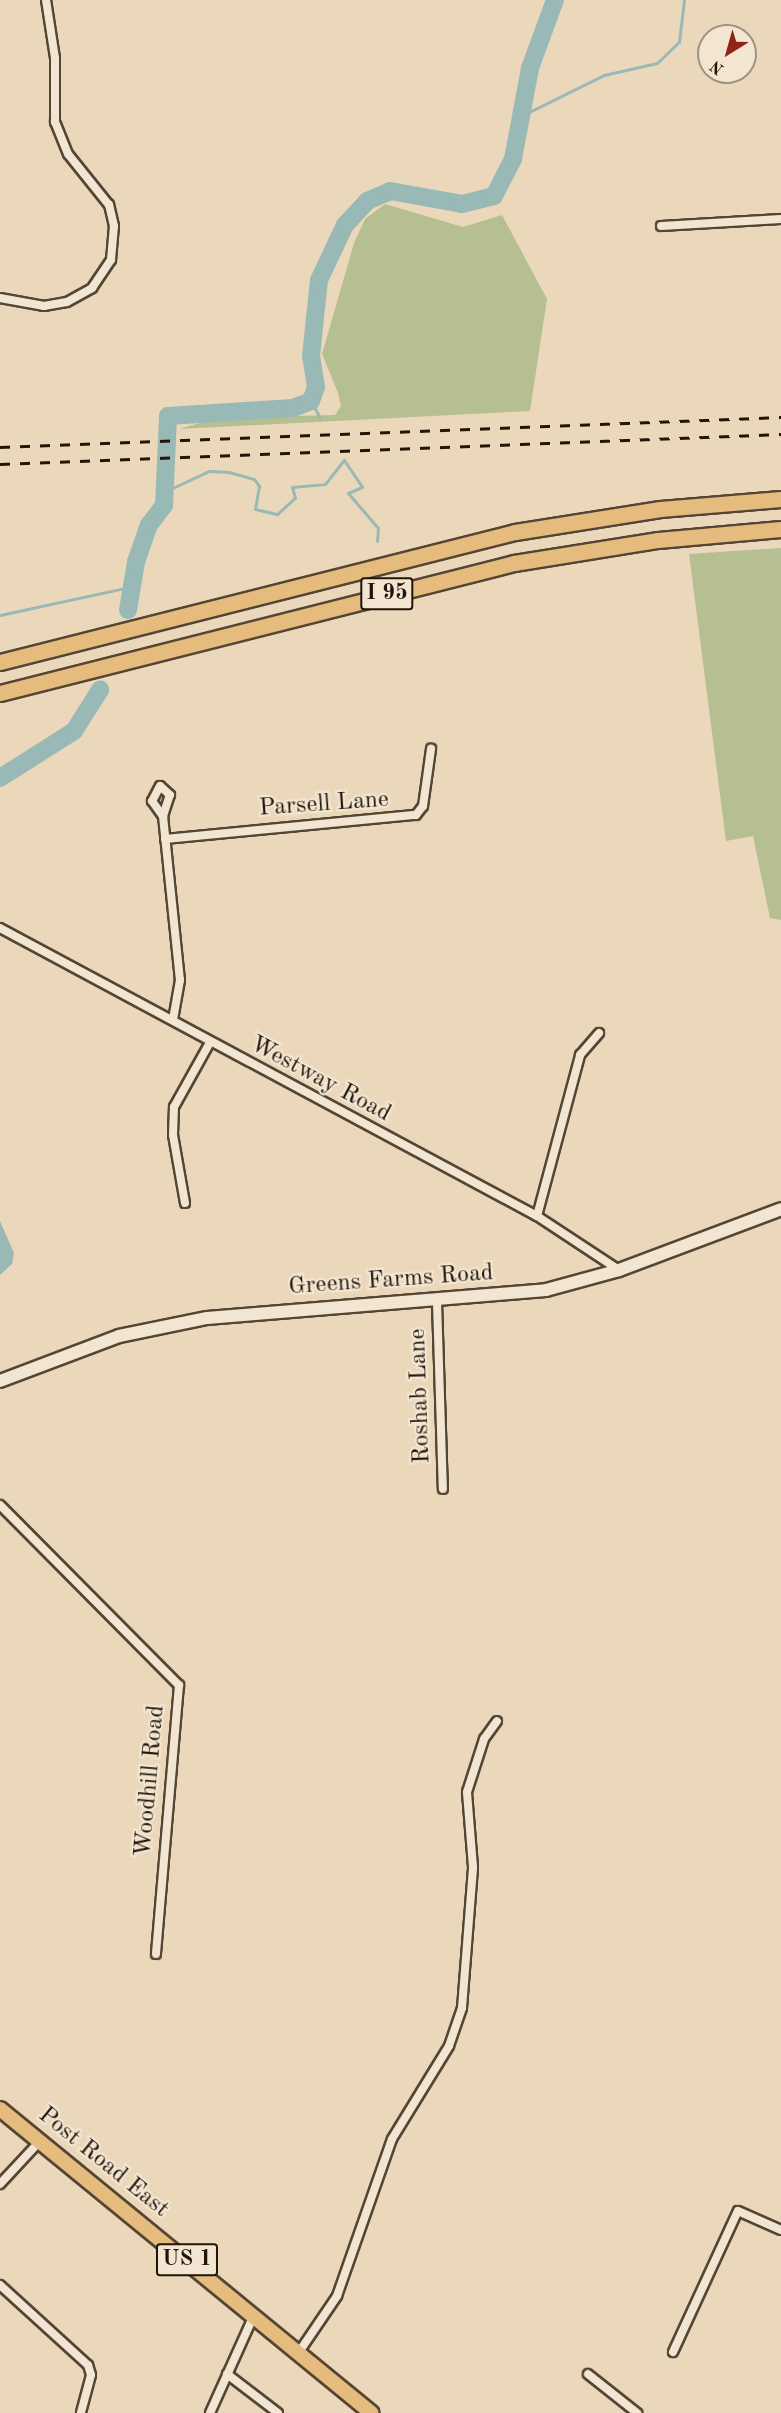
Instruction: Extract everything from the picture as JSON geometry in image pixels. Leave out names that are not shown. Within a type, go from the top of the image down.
[{"type":"highway","name":"I 95","points":[[0,662],[515,532],[660,509],[781,499]]},
{"type":"highway","name":"I 95","points":[[0,693],[514,563],[640,542],[781,530]]},
{"type":"main road","name":"Post Road East","points":[[0,2109],[372,2413]]},
{"type":"street","points":[[0,298],[44,306],[67,302],[92,288],[111,260],[114,226],[109,205],[68,154],[55,122],[55,58],[46,0]]},
{"type":"street","points":[[661,226],[781,219]]},
{"type":"street","name":"Parsell Lane","points":[[165,839],[416,815],[423,806],[431,749]]},
{"type":"street","points":[[163,816],[180,980],[173,1019]]},
{"type":"street","name":"Westway Road","points":[[0,928],[173,1019],[208,1044],[537,1216],[619,1270]]},
{"type":"street","points":[[537,1216],[580,1055],[599,1033]]},
{"type":"street","points":[[185,1203],[173,1135],[174,1107],[208,1044]]},
{"type":"street","name":"Greens Farms Road","points":[[0,1381],[119,1336],[207,1318],[302,1307],[437,1302],[546,1290],[619,1270],[781,1209]]},
{"type":"street","name":"Roshab Lane","points":[[437,1302],[443,1489]]},
{"type":"street","name":"Woodhill Road","points":[[0,1505],[179,1685],[156,1954]]},
{"type":"street","points":[[299,2352],[337,2296],[392,2139],[449,2046],[462,2008],[473,1867],[466,1792],[484,1739],[497,1722]]},
{"type":"street","points":[[0,2184],[40,2142]]},
{"type":"street","points":[[673,2352],[738,2211],[781,2230]]},
{"type":"street","points":[[0,2285],[88,2365],[91,2375],[81,2413]]},
{"type":"street","points":[[210,2413],[254,2315]]},
{"type":"street","points":[[227,2374],[278,2413]]},
{"type":"street","points":[[588,2374],[637,2413]]},
{"type":"green space","points":[[385,204],[463,227],[502,215],[547,299],[530,411],[179,429],[217,418],[335,415],[341,406],[322,354],[354,243],[365,219]]},
{"type":"green space","points":[[781,548],[781,920],[770,918],[753,836],[726,841],[689,554]]},
{"type":"water","points":[[0,1221],[14,1253],[12,1264],[0,1275]]},
{"type":"waterway","points":[[128,610],[136,562],[149,525],[164,505],[168,416],[293,408],[311,401],[316,387],[311,356],[319,280],[345,225],[367,201],[390,191],[462,204],[494,196],[513,159],[530,68],[555,0]]},
{"type":"waterway","points":[[523,115],[604,75],[657,63],[679,42],[684,0]]},
{"type":"waterway","points":[[311,401],[320,418]]},
{"type":"waterway","points":[[166,491],[209,471],[229,472],[254,479],[259,486],[255,509],[277,514],[295,498],[292,487],[325,484],[344,460],[362,487],[348,493],[378,528],[377,541]]},
{"type":"waterway","points":[[0,615],[129,587]]},
{"type":"waterway","points":[[0,778],[74,731],[100,690]]},
{"type":"railway","points":[[0,447],[781,417]]},
{"type":"railway","points":[[0,464],[781,434]]}]
